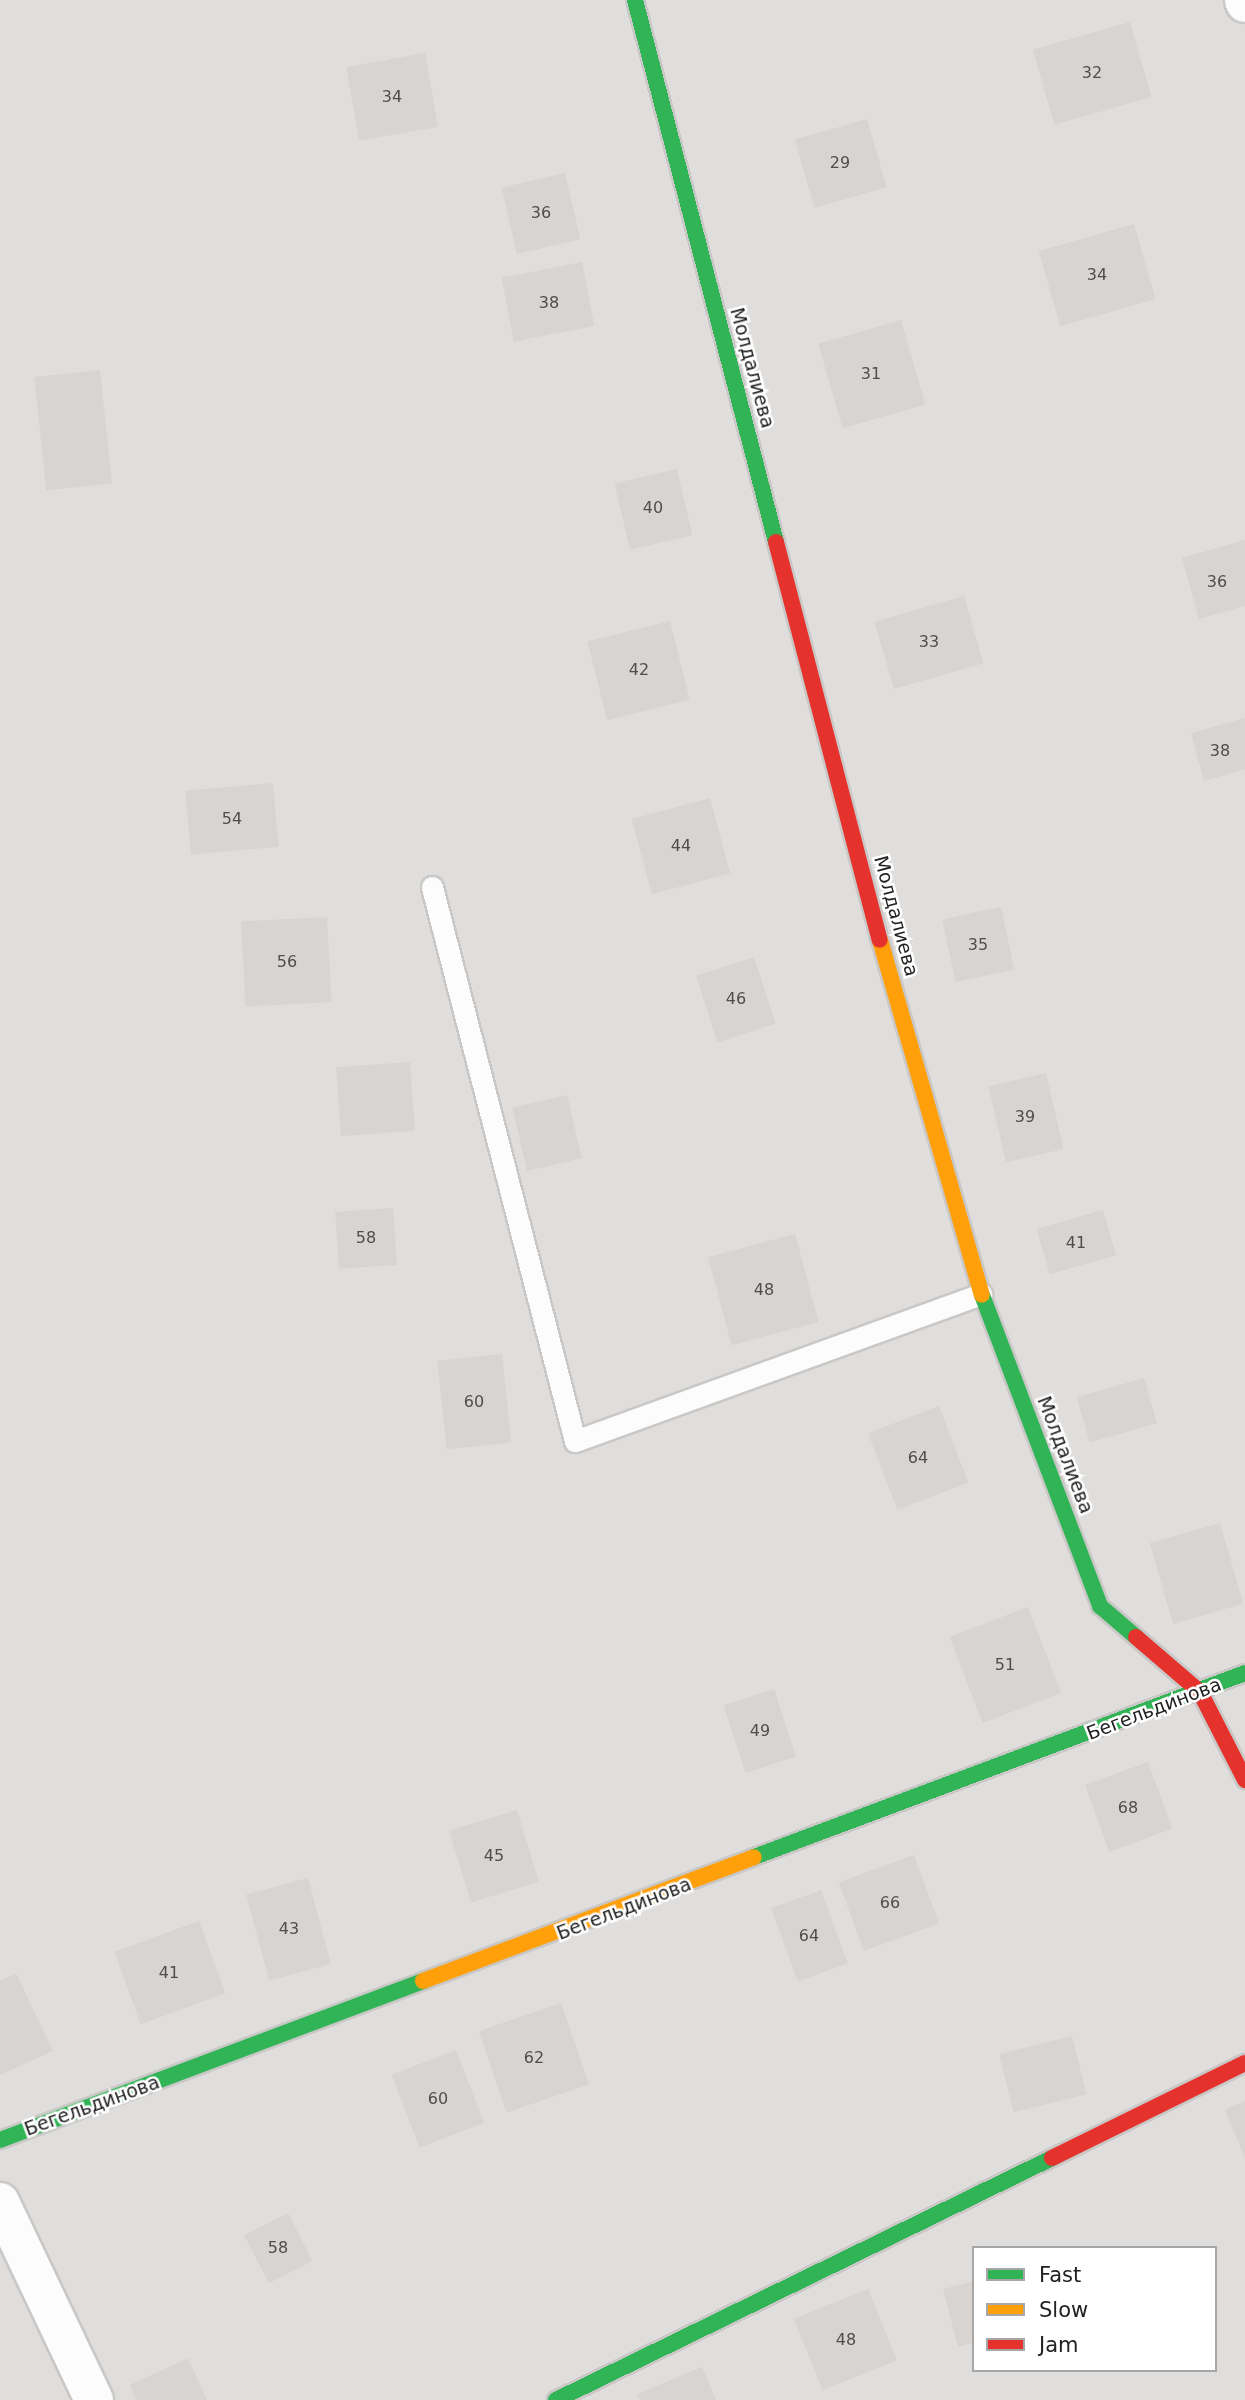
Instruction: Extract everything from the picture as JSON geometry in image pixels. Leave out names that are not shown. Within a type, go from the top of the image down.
[{"type":"street","name":"Молдалиева","points":[[635,0],[917,1083],[981,1294],[1100,1606],[1200,1692],[1245,1780]]},
{"type":"street","name":"Бегельдинова","points":[[0,2140],[1245,1673]]},
{"type":"street","points":[[556,2400],[1245,2063]]},
{"type":"street","points":[[0,2202],[94,2400]]},
{"type":"lane","points":[[432,887],[575,1441],[981,1294]]},
{"type":"shaded area","points":[[0,0],[1245,0],[1245,2400],[0,2400]]},
{"type":"building","points":[[1130,22],[1151,97],[1054,125],[1033,50]]},
{"type":"building","points":[[425,53],[438,127],[359,141],[346,67]]},
{"type":"building","points":[[867,119],[887,187],[814,208],[795,140]]},
{"type":"building","points":[[565,173],[580,239],[517,254],[502,188]]},
{"type":"building","points":[[1134,224],[1155,299],[1060,326],[1039,251]]},
{"type":"building","points":[[582,262],[594,326],[514,341],[502,278]]},
{"type":"building","points":[[901,320],[925,405],[843,428],[818,344]]},
{"type":"building","points":[[100,370],[112,483],[46,490],[34,377]]},
{"type":"building","points":[[677,469],[692,535],[630,550],[615,483]]},
{"type":"building","points":[[1245,540],[1245,606],[1199,619],[1182,558]]},
{"type":"building","points":[[964,596],[983,663],[894,689],[875,622]]},
{"type":"building","points":[[670,621],[690,700],[607,720],[588,642]]},
{"type":"building","points":[[1245,718],[1245,769],[1204,781],[1191,733]]},
{"type":"building","points":[[273,783],[279,847],[191,854],[185,791]]},
{"type":"building","points":[[710,798],[730,873],[652,894],[632,819]]},
{"type":"building","points":[[1001,907],[1014,970],[956,982],[942,919]]},
{"type":"building","points":[[327,917],[331,1002],[246,1006],[241,922]]},
{"type":"building","points":[[754,957],[776,1024],[718,1042],[696,976]]},
{"type":"building","points":[[410,1062],[415,1131],[341,1136],[336,1067]]},
{"type":"building","points":[[1046,1073],[1064,1149],[1006,1162],[989,1086]]},
{"type":"building","points":[[567,1095],[582,1158],[527,1171],[512,1108]]},
{"type":"building","points":[[393,1208],[397,1265],[339,1269],[335,1212]]},
{"type":"building","points":[[1103,1210],[1116,1255],[1050,1274],[1037,1229]]},
{"type":"building","points":[[795,1234],[819,1322],[732,1345],[708,1257]]},
{"type":"building","points":[[502,1354],[511,1443],[447,1449],[437,1361]]},
{"type":"building","points":[[1144,1378],[1157,1423],[1090,1442],[1077,1397]]},
{"type":"building","points":[[939,1406],[968,1483],[897,1510],[868,1433]]},
{"type":"building","points":[[1220,1523],[1243,1604],[1173,1624],[1150,1543]]},
{"type":"building","points":[[1028,1607],[1061,1693],[983,1723],[950,1637]]},
{"type":"building","points":[[774,1689],[796,1757],[746,1773],[724,1705]]},
{"type":"building","points":[[1148,1762],[1172,1829],[1109,1852],[1085,1785]]},
{"type":"building","points":[[517,1810],[539,1882],[471,1902],[449,1831]]},
{"type":"building","points":[[914,1855],[939,1924],[864,1951],[839,1882]]},
{"type":"building","points":[[308,1878],[331,1964],[269,1981],[246,1895]]},
{"type":"building","points":[[821,1890],[848,1963],[798,1981],[771,1908]]},
{"type":"building","points":[[199,1921],[225,1993],[141,2024],[114,1952]]},
{"type":"building","points":[[16,1973],[53,2051],[0,2075],[0,1981]]},
{"type":"building","points":[[561,2003],[589,2084],[507,2113],[479,2031]]},
{"type":"building","points":[[1072,2036],[1087,2094],[1014,2112],[999,2054]]},
{"type":"building","points":[[456,2050],[484,2123],[420,2148],[392,2075]]},
{"type":"building","points":[[1245,2101],[1245,2158],[1225,2110]]},
{"type":"building","points":[[288,2213],[313,2261],[269,2283],[244,2235]]},
{"type":"building","points":[[972,2282],[972,2343],[958,2347],[943,2289]]},
{"type":"building","points":[[868,2289],[897,2360],[823,2390],[794,2319]]},
{"type":"building","points":[[188,2358],[207,2400],[136,2400],[130,2385]]},
{"type":"building","points":[[702,2367],[716,2400],[640,2400],[637,2394]]},
{"type":"traffic: fast","points":[[635,0],[776,542]]},
{"type":"traffic: fast","points":[[982,1295],[1100,1606],[1136,1637]]},
{"type":"traffic: fast","points":[[754,1857],[1245,1673]]},
{"type":"traffic: fast","points":[[0,2140],[423,1981]]},
{"type":"traffic: fast","points":[[556,2400],[1052,2158]]},
{"type":"traffic: slow","points":[[880,940],[982,1295]]},
{"type":"traffic: slow","points":[[423,1981],[754,1857]]},
{"type":"traffic: jam","points":[[776,542],[880,940]]},
{"type":"traffic: jam","points":[[1136,1637],[1200,1692],[1245,1780]]},
{"type":"traffic: jam","points":[[1052,2158],[1245,2063]]}]
